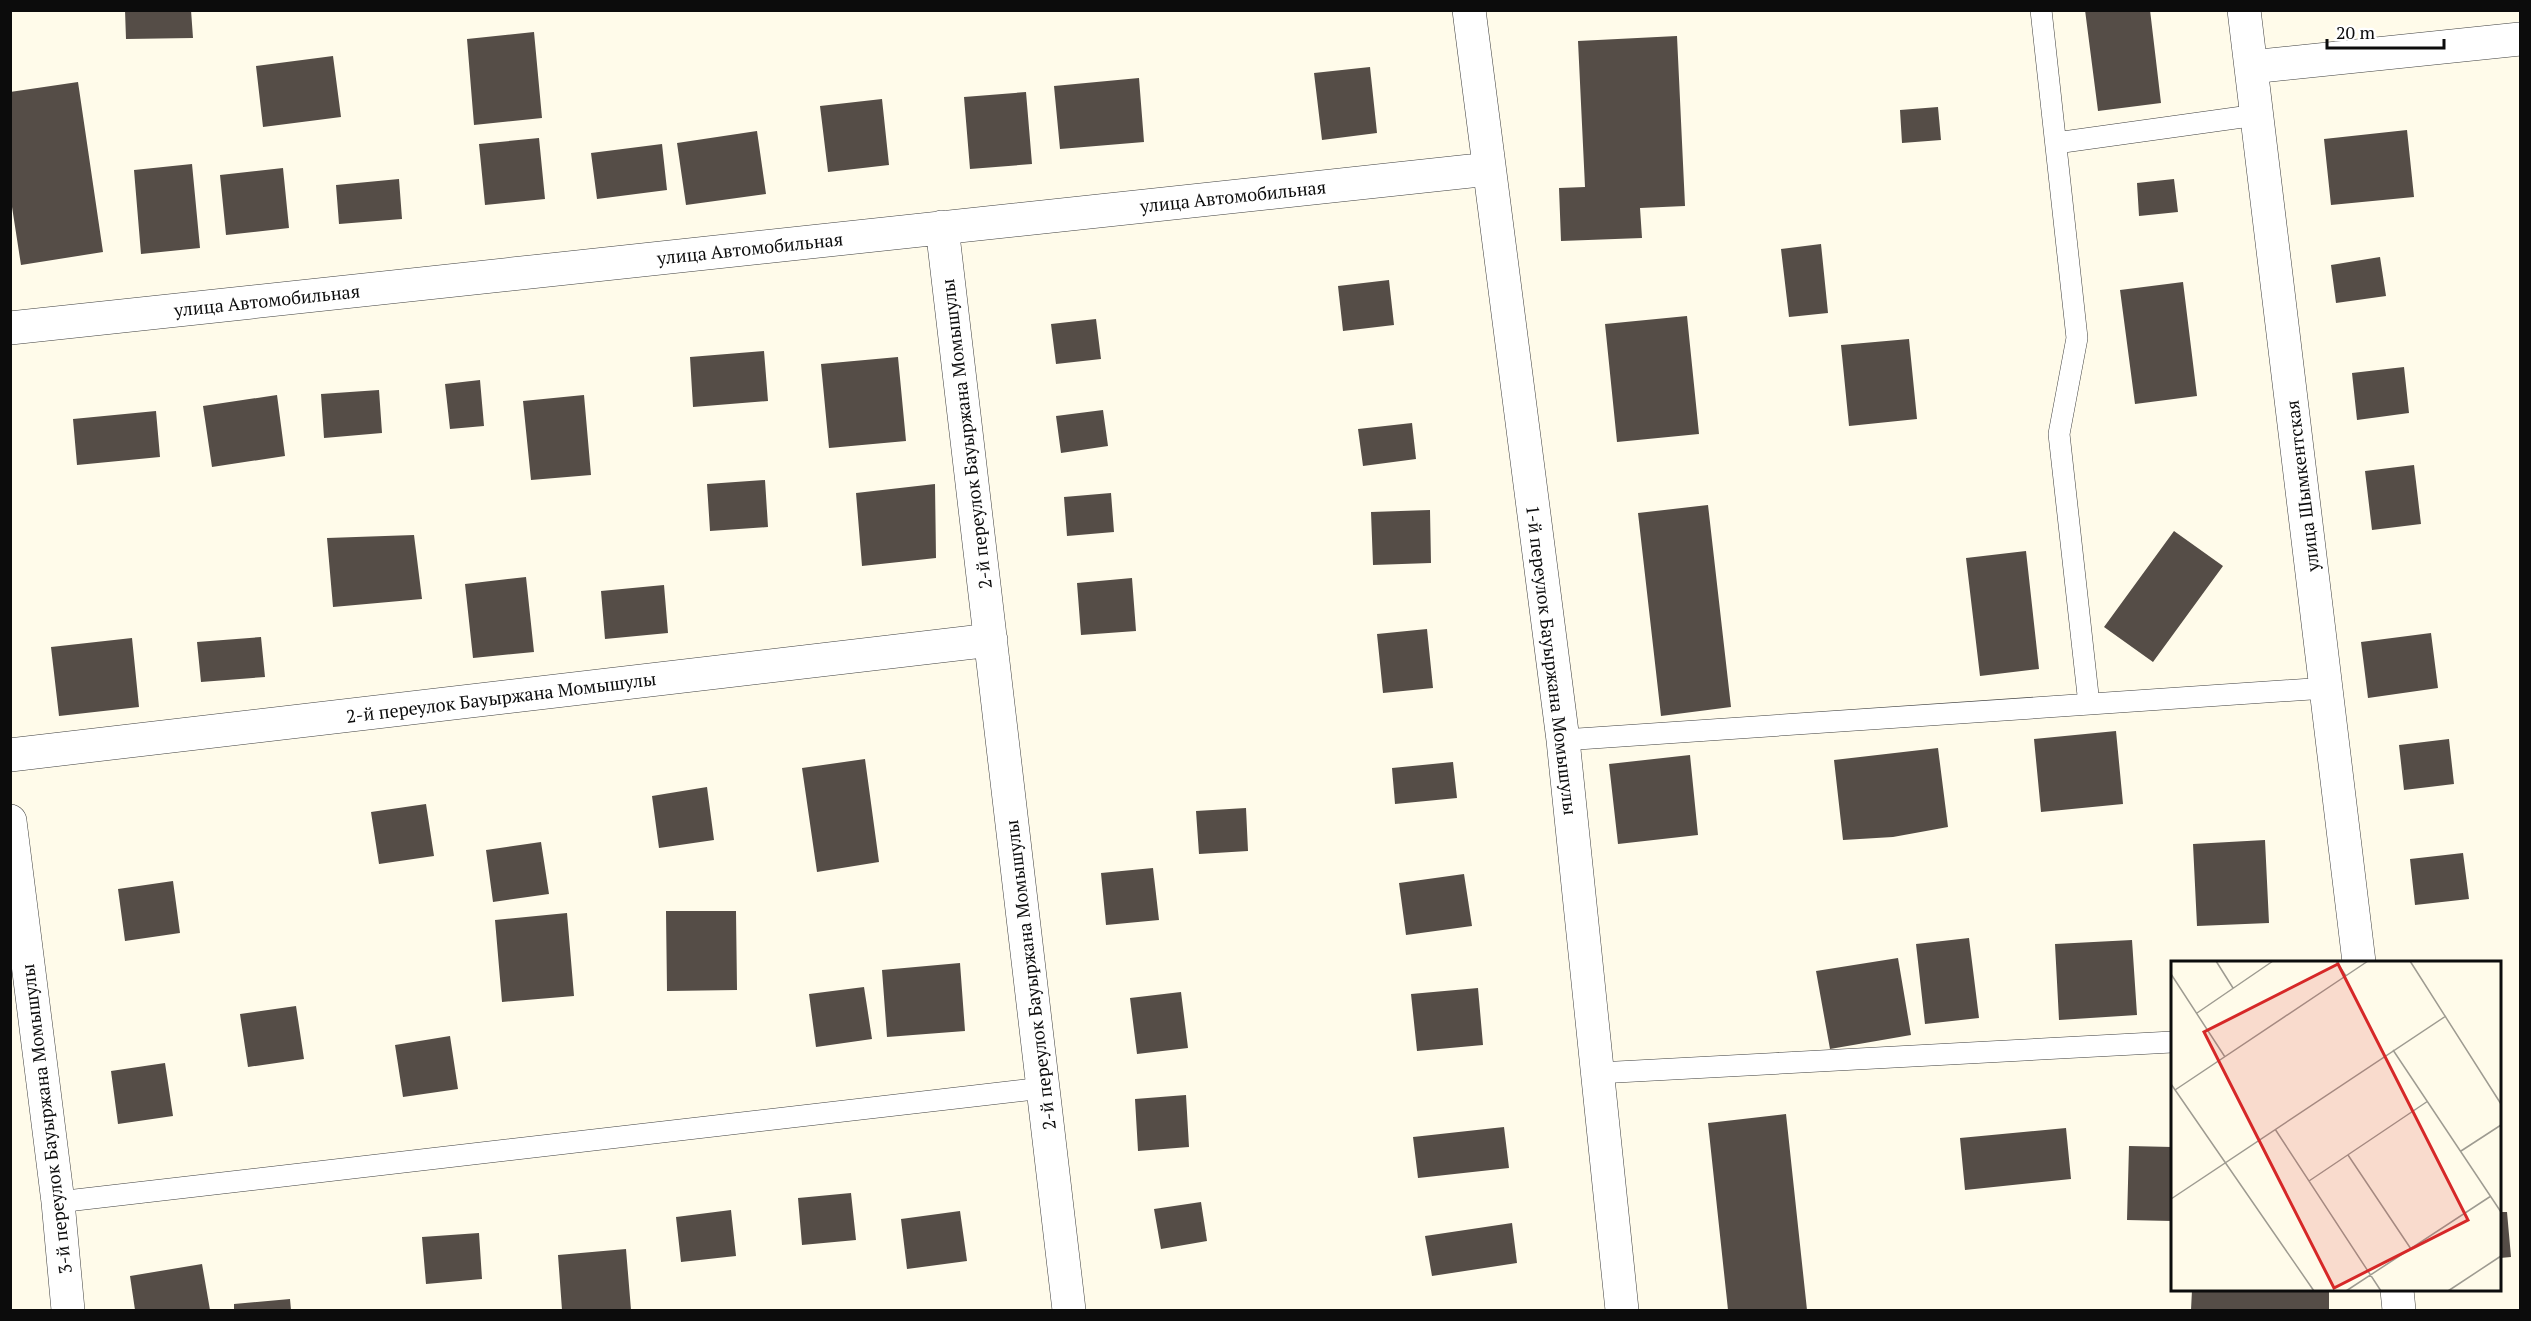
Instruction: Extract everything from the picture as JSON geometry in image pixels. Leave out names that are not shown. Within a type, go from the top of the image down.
[{"type":"street","name":"1-й переулок Бауыржана Момышулы","points":[[1469,10],[1563,740],[1622,1311]]},
{"type":"street","name":"улица Шымкентская","points":[[2244,10],[2359,961]]},
{"type":"street","points":[[2251,67],[2520,39]]},
{"type":"street","name":"улица Автомобильная","points":[[10,328],[1489,168]]},
{"type":"street","name":"2-й переулок Бауыржана Момышулы","points":[[942,227],[1070,1311]]},
{"type":"street","name":"2-й переулок Бауыржана Момышулы","points":[[10,755],[991,640]]},
{"type":"street","name":"3-й переулок Бауыржана Момышулы","points":[[10,821],[58,1202],[68,1311]]},
{"type":"street","points":[[2397,1291],[2399,1311]]},
{"type":"lane","points":[[2041,10],[2077,338],[2059,434],[2089,704]]},
{"type":"lane","points":[[2056,143],[2257,115]]},
{"type":"lane","points":[[1563,740],[2326,688]]},
{"type":"lane","points":[[1598,1073],[2171,1042]]},
{"type":"lane","points":[[58,1202],[1043,1088]]},
{"type":"building","points":[[125,10],[191,10],[193,38],[126,39]]},
{"type":"building","points":[[2085,10],[2150,10],[2161,103],[2098,111]]},
{"type":"building","points":[[534,32],[542,118],[474,125],[467,39]]},
{"type":"building","points":[[1677,36],[1685,206],[1640,208],[1642,238],[1561,241],[1559,188],[1585,187],[1578,41]]},
{"type":"building","points":[[333,56],[341,117],[263,127],[256,66]]},
{"type":"building","points":[[1370,67],[1377,133],[1322,140],[1314,73]]},
{"type":"building","points":[[1139,78],[1144,142],[1060,149],[1054,86]]},
{"type":"building","points":[[78,82],[103,252],[21,265],[10,194],[10,92]]},
{"type":"building","points":[[1026,92],[1032,164],[970,169],[964,97]]},
{"type":"building","points":[[882,99],[889,165],[828,172],[820,106]]},
{"type":"building","points":[[1938,107],[1941,140],[1902,143],[1900,110]]},
{"type":"building","points":[[2407,130],[2414,197],[2331,205],[2324,139]]},
{"type":"building","points":[[757,131],[766,194],[686,205],[677,143]]},
{"type":"building","points":[[539,138],[545,199],[485,205],[479,144]]},
{"type":"building","points":[[662,144],[667,190],[597,199],[591,153]]},
{"type":"building","points":[[192,164],[200,248],[141,254],[134,170]]},
{"type":"building","points":[[283,168],[289,228],[226,235],[220,175]]},
{"type":"building","points":[[399,179],[402,219],[339,224],[336,185]]},
{"type":"building","points":[[2174,179],[2178,212],[2139,216],[2137,183]]},
{"type":"building","points":[[1821,244],[1828,313],[1789,317],[1781,249]]},
{"type":"building","points":[[2380,257],[2386,296],[2336,303],[2331,265]]},
{"type":"building","points":[[1389,280],[1394,325],[1343,331],[1338,286]]},
{"type":"building","points":[[2183,282],[2197,396],[2135,404],[2120,290]]},
{"type":"building","points":[[1687,316],[1699,434],[1617,442],[1605,324]]},
{"type":"building","points":[[1096,319],[1101,359],[1056,364],[1051,324]]},
{"type":"building","points":[[1909,339],[1917,419],[1849,426],[1841,345]]},
{"type":"building","points":[[764,351],[768,401],[693,407],[690,357]]},
{"type":"building","points":[[898,357],[906,441],[829,448],[821,364]]},
{"type":"building","points":[[2404,367],[2409,413],[2357,420],[2352,373]]},
{"type":"building","points":[[480,380],[484,426],[450,429],[445,384]]},
{"type":"building","points":[[379,390],[382,433],[324,438],[321,394]]},
{"type":"building","points":[[277,395],[285,456],[212,467],[203,406]]},
{"type":"building","points":[[584,395],[591,475],[531,480],[523,401]]},
{"type":"building","points":[[1103,410],[1108,446],[1061,453],[1056,416]]},
{"type":"building","points":[[156,411],[160,457],[77,465],[73,419]]},
{"type":"building","points":[[1412,423],[1416,459],[1363,466],[1358,429]]},
{"type":"building","points":[[2414,465],[2421,524],[2372,530],[2365,471]]},
{"type":"building","points":[[765,480],[768,527],[710,531],[707,484]]},
{"type":"building","points":[[935,484],[936,558],[862,566],[856,493]]},
{"type":"building","points":[[1111,493],[1114,532],[1067,536],[1064,497]]},
{"type":"building","points":[[1708,505],[1731,707],[1661,716],[1638,513]]},
{"type":"building","points":[[1430,510],[1431,563],[1373,565],[1371,512]]},
{"type":"building","points":[[2174,531],[2223,566],[2153,662],[2104,627]]},
{"type":"building","points":[[414,535],[422,599],[333,607],[327,538]]},
{"type":"building","points":[[2026,551],[2039,669],[1980,676],[1966,558]]},
{"type":"building","points":[[526,577],[534,652],[473,658],[465,584]]},
{"type":"building","points":[[1132,578],[1136,631],[1081,635],[1077,583]]},
{"type":"building","points":[[664,585],[668,633],[605,639],[601,591]]},
{"type":"building","points":[[1427,629],[1433,688],[1383,693],[1377,634]]},
{"type":"building","points":[[2431,633],[2438,688],[2368,698],[2361,642]]},
{"type":"building","points":[[261,637],[265,677],[201,682],[197,642]]},
{"type":"building","points":[[132,638],[139,707],[59,716],[51,647]]},
{"type":"building","points":[[2116,731],[2123,804],[2041,812],[2034,739]]},
{"type":"building","points":[[2449,739],[2454,784],[2404,790],[2399,745]]},
{"type":"building","points":[[1938,748],[1948,827],[1893,837],[1843,840],[1834,760]]},
{"type":"building","points":[[1690,755],[1698,835],[1618,844],[1609,764]]},
{"type":"building","points":[[865,759],[879,862],[817,872],[802,768]]},
{"type":"building","points":[[1453,762],[1457,798],[1395,804],[1392,768]]},
{"type":"building","points":[[707,787],[714,840],[659,848],[652,796]]},
{"type":"building","points":[[426,804],[434,856],[379,864],[371,812]]},
{"type":"building","points":[[1246,808],[1248,851],[1199,854],[1196,811]]},
{"type":"building","points":[[2265,840],[2269,923],[2197,926],[2193,844]]},
{"type":"building","points":[[541,842],[549,894],[493,902],[486,850]]},
{"type":"building","points":[[2463,853],[2469,899],[2415,905],[2410,859]]},
{"type":"building","points":[[1153,868],[1159,920],[1106,925],[1101,873]]},
{"type":"building","points":[[1464,874],[1472,926],[1406,935],[1399,883]]},
{"type":"building","points":[[173,881],[180,933],[125,941],[118,889]]},
{"type":"building","points":[[666,911],[736,911],[737,990],[667,991]]},
{"type":"building","points":[[567,913],[574,996],[502,1002],[495,920]]},
{"type":"building","points":[[1969,938],[1979,1018],[1925,1024],[1916,944]]},
{"type":"building","points":[[2132,940],[2137,1015],[2059,1020],[2055,944]]},
{"type":"building","points":[[1898,958],[1911,1035],[1830,1049],[1816,971]]},
{"type":"building","points":[[960,963],[965,1031],[887,1037],[882,970]]},
{"type":"building","points":[[864,987],[872,1039],[816,1047],[809,994]]},
{"type":"building","points":[[1478,988],[1483,1045],[1417,1051],[1411,994]]},
{"type":"building","points":[[1181,992],[1188,1048],[1137,1054],[1130,998]]},
{"type":"building","points":[[296,1006],[304,1059],[248,1067],[240,1014]]},
{"type":"building","points":[[450,1036],[458,1089],[403,1097],[395,1045]]},
{"type":"building","points":[[165,1063],[173,1116],[118,1124],[111,1071]]},
{"type":"building","points":[[1186,1095],[1189,1147],[1138,1151],[1135,1099]]},
{"type":"building","points":[[1786,1114],[1807,1310],[1728,1310],[1708,1123]]},
{"type":"building","points":[[1504,1127],[1509,1168],[1418,1178],[1413,1137]]},
{"type":"building","points":[[2066,1128],[2071,1179],[1965,1190],[1960,1138]]},
{"type":"building","points":[[2129,1146],[2171,1147],[2171,1221],[2127,1220]]},
{"type":"building","points":[[851,1193],[856,1240],[802,1245],[798,1198]]},
{"type":"building","points":[[1201,1202],[1207,1241],[1161,1249],[1154,1209]]},
{"type":"building","points":[[731,1210],[736,1256],[681,1262],[676,1217]]},
{"type":"building","points":[[960,1211],[967,1261],[907,1269],[901,1219]]},
{"type":"building","points":[[2501,1212],[2507,1212],[2511,1257],[2501,1258]]},
{"type":"building","points":[[1512,1223],[1517,1263],[1432,1276],[1425,1236]]},
{"type":"building","points":[[479,1233],[482,1279],[426,1284],[422,1237]]},
{"type":"building","points":[[626,1249],[631,1310],[562,1310],[558,1255]]},
{"type":"building","points":[[202,1264],[210,1310],[135,1310],[130,1276]]},
{"type":"building","points":[[2192,1291],[2329,1291],[2329,1310],[2191,1310]]},
{"type":"building","points":[[290,1299],[291,1310],[234,1310],[234,1304]]}]
